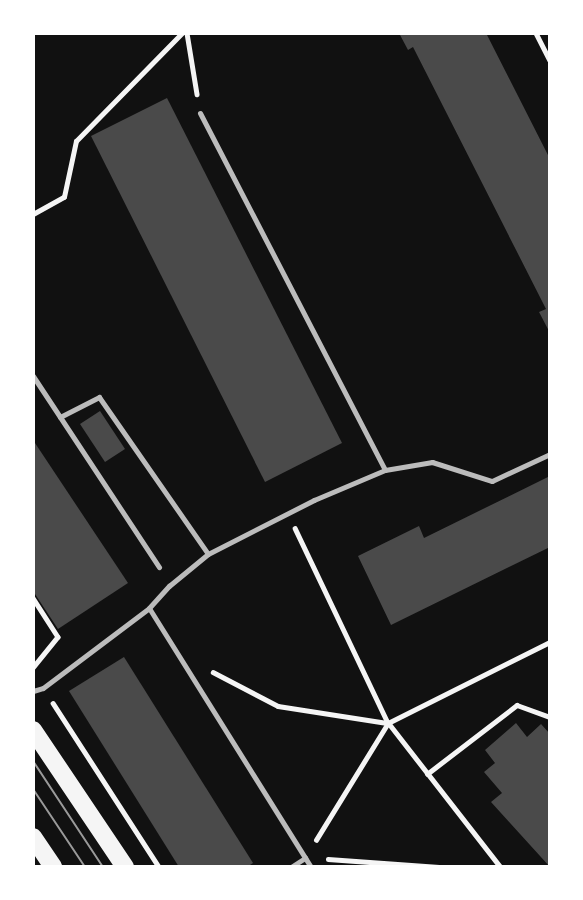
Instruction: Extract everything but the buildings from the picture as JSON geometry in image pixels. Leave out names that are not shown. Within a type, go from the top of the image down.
[{"type":"main road","points":[[33,730],[125,867]]},
{"type":"main road","points":[[33,837],[53,867]]},
{"type":"lane","points":[[200,113],[385,470]]},
{"type":"lane","points":[[33,376],[159,567]]},
{"type":"lane","points":[[60,417],[99,397],[208,554]]},
{"type":"lane","points":[[33,691],[43,688],[149,608],[169,586],[208,554],[288,513],[385,470],[432,462],[492,481],[550,454]]},
{"type":"lane","points":[[149,608],[311,867]]},
{"type":"lane","points":[[291,867],[305,858]]},
{"type":"path","points":[[184,33],[200,113]]},
{"type":"path","points":[[33,214],[64,197],[76,141],[184,33]]},
{"type":"path","points":[[536,33],[550,60]]},
{"type":"path","points":[[288,513],[388,723],[500,867]]},
{"type":"path","points":[[33,598],[58,637],[33,669],[159,867]]},
{"type":"path","points":[[439,867],[305,858],[388,723],[550,642]]},
{"type":"path","points":[[175,652],[278,706],[388,723]]},
{"type":"path","points":[[427,774],[517,705],[550,717]]},
{"type":"tram line","points":[[33,761],[103,867]]},
{"type":"tram line","points":[[33,789],[85,867]]}]
